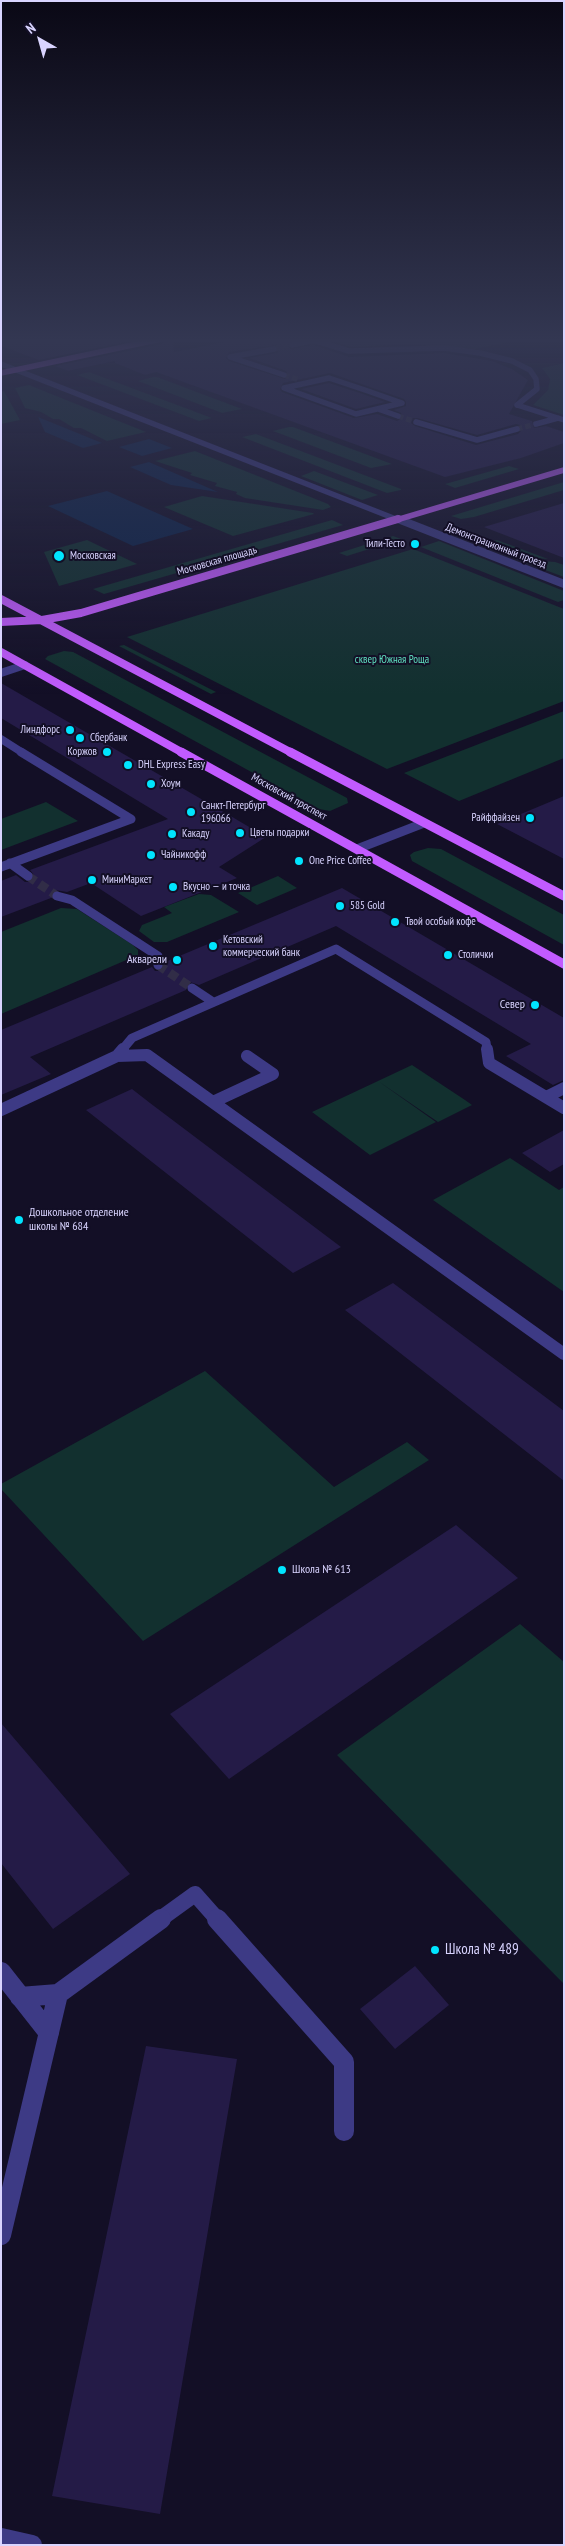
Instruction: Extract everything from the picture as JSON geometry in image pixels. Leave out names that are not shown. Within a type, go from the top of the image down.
[{"type":"main road","name":"Московская площадь","points":[[42,620],[81,613],[563,470]]},
{"type":"main road","points":[[1,599],[564,896]]},
{"type":"main road","points":[[1,622],[42,620]]},
{"type":"main road","name":"Московский проспект","points":[[1,652],[564,964]]},
{"type":"street","name":"Демонстрационный проезд","points":[[241,458],[564,584]]},
{"type":"street","points":[[1,673],[25,665]]},
{"type":"street","points":[[1,739],[131,819],[6,865]]},
{"type":"street","points":[[357,849],[424,823]]},
{"type":"street","points":[[6,865],[28,876]]},
{"type":"street","points":[[57,896],[72,900],[158,956],[158,965]]},
{"type":"street","points":[[117,1056],[132,1038],[336,949],[486,1042],[490,1062],[564,1108]]},
{"type":"street","points":[[192,988],[213,1002]]},
{"type":"street","points":[[1,1110],[117,1056],[147,1055],[564,1354]]},
{"type":"street","points":[[213,1102],[274,1074],[248,1056]]},
{"type":"street","points":[[546,1097],[564,1088]]},
{"type":"street","points":[[20,1997],[58,1994],[195,1894],[344,2062],[344,2131]]},
{"type":"street","points":[[1,1972],[49,2033]]},
{"type":"street","points":[[1,2235],[58,1994]]},
{"type":"street","points":[[1,2538],[32,2545]]},
{"type":"green space","points":[[168,458],[212,458],[328,504],[331,507],[323,510],[245,498],[236,494],[237,492],[215,486],[217,483],[155,461]]},
{"type":"green space","points":[[296,458],[319,458],[401,489],[387,493]]},
{"type":"green space","points":[[344,458],[375,458],[392,464],[371,468]]},
{"type":"green space","points":[[509,466],[519,469],[455,488],[445,484]]},
{"type":"green space","points":[[314,471],[378,495],[362,500],[301,476]]},
{"type":"green space","points":[[564,482],[564,490],[474,517],[461,519],[451,516]]},
{"type":"green space","points":[[202,496],[314,514],[233,536],[164,507]]},
{"type":"green space","points":[[332,520],[343,525],[104,594],[93,589]]},
{"type":"green space","points":[[393,536],[401,539],[347,556],[339,553]]},
{"type":"green space","points":[[87,540],[137,564],[59,586],[44,552]]},
{"type":"green space","points":[[497,540],[548,559],[510,556],[481,545]]},
{"type":"green space","points":[[439,541],[564,591],[564,600],[558,602],[421,547]]},
{"type":"green space","name":"сквер Южная Роща","points":[[413,549],[564,609],[564,701],[387,769],[127,637]]},
{"type":"green space","points":[[516,559],[555,562],[564,565],[564,577]]},
{"type":"green space","points":[[124,645],[216,692],[211,694],[119,646]]},
{"type":"green space","points":[[64,651],[73,652],[347,798],[348,803],[330,811],[319,809],[45,659],[48,656]]},
{"type":"green space","points":[[564,711],[564,758],[459,801],[404,773]]},
{"type":"green space","points":[[46,802],[78,821],[1,850],[1,819]]},
{"type":"green space","points":[[428,848],[441,849],[564,915],[564,945],[412,861],[410,855]]},
{"type":"green space","points":[[278,876],[297,888],[257,905],[238,893]]},
{"type":"green space","points":[[199,894],[211,895],[239,912],[167,942],[154,942],[139,931],[142,925],[172,913],[164,907]]},
{"type":"green space","points":[[61,908],[77,909],[133,945],[138,950],[138,955],[1,1014],[1,932]]},
{"type":"green space","points":[[412,1065],[472,1105],[438,1122],[378,1081]]},
{"type":"green space","points":[[378,1081],[436,1122],[370,1155],[312,1112]]},
{"type":"green space","points":[[510,1158],[559,1190],[564,1187],[564,1292],[433,1200]]},
{"type":"green space","points":[[205,1371],[334,1487],[407,1442],[429,1460],[143,1641],[1,1489],[1,1484]]},
{"type":"green space","points":[[520,1624],[564,1662],[564,1984],[337,1755]]},
{"type":"water","points":[[149,462],[218,492],[171,485],[130,467]]},
{"type":"water","points":[[107,491],[193,529],[133,546],[48,506]]},
{"type":"building","points":[[392,458],[522,458],[521,458],[445,477]]},
{"type":"building","points":[[564,503],[564,558],[484,527]]},
{"type":"building","points":[[1,683],[266,837],[219,867],[237,878],[141,916],[91,883],[67,892],[55,890],[51,898],[1,917],[1,881],[16,875],[25,882],[30,882],[35,876],[30,870],[168,819],[1,718]]},
{"type":"building","points":[[564,796],[564,859],[497,824]]},
{"type":"building","points":[[342,888],[564,1018],[564,1080],[553,1085],[506,1056],[531,1044],[336,926],[199,985],[190,982],[186,985],[186,990],[30,1057],[51,1074],[1,1095],[1,1030],[152,967],[155,971],[161,971],[165,962]]},
{"type":"building","points":[[132,1089],[341,1247],[293,1273],[86,1110]]},
{"type":"building","points":[[564,1130],[564,1164],[550,1172],[522,1153]]},
{"type":"building","points":[[393,1283],[564,1411],[564,1481],[345,1310]]},
{"type":"building","points":[[456,1525],[518,1578],[229,1779],[170,1714]]},
{"type":"building","points":[[1,1723],[130,1874],[53,1929],[1,1863]]},
{"type":"building","points":[[415,1966],[449,2005],[395,2049],[360,2009]]},
{"type":"building","points":[[146,2046],[237,2059],[160,2514],[52,2496]]},
{"type":"tunnel","points":[[28,876],[57,896]]},
{"type":"tunnel","points":[[158,965],[192,988]]},
{"type":"place","name":"Тили-Тесто","points":[[415,544]]},
{"type":"place","name":"Московская","points":[[59,556]]},
{"type":"place","name":"Линдфорс","points":[[70,730]]},
{"type":"place","name":"Сбербанк","points":[[80,738]]},
{"type":"place","name":"Коржов","points":[[107,752]]},
{"type":"place","name":"DHL Express Easy","points":[[128,765]]},
{"type":"place","name":"Хоум","points":[[151,784]]},
{"type":"place","name":"Санкт-Петербург 196066","points":[[191,812]]},
{"type":"place","name":"Райффайзен","points":[[530,818]]},
{"type":"place","name":"Цветы подарки","points":[[240,833]]},
{"type":"place","name":"Какаду","points":[[172,834]]},
{"type":"place","name":"Чайникофф","points":[[151,855]]},
{"type":"place","name":"One Price Coffee","points":[[299,861]]},
{"type":"place","name":"МиниМаркет","points":[[92,880]]},
{"type":"place","name":"Вкусно — и точка","points":[[173,887]]},
{"type":"place","name":"585 Gold","points":[[340,906]]},
{"type":"place","name":"Твой особый кофе","points":[[395,922]]},
{"type":"place","name":"Кетовский коммерческий банк","points":[[213,946]]},
{"type":"place","name":"Столички","points":[[448,955]]},
{"type":"place","name":"Акварели","points":[[177,960]]},
{"type":"place","name":"Север","points":[[535,1005]]},
{"type":"place","name":"Дошкольное отделение школы № 684","points":[[19,1220]]},
{"type":"place","name":"Школа № 613","points":[[282,1570]]},
{"type":"place","name":"Школа № 489","points":[[435,1950]]}]
